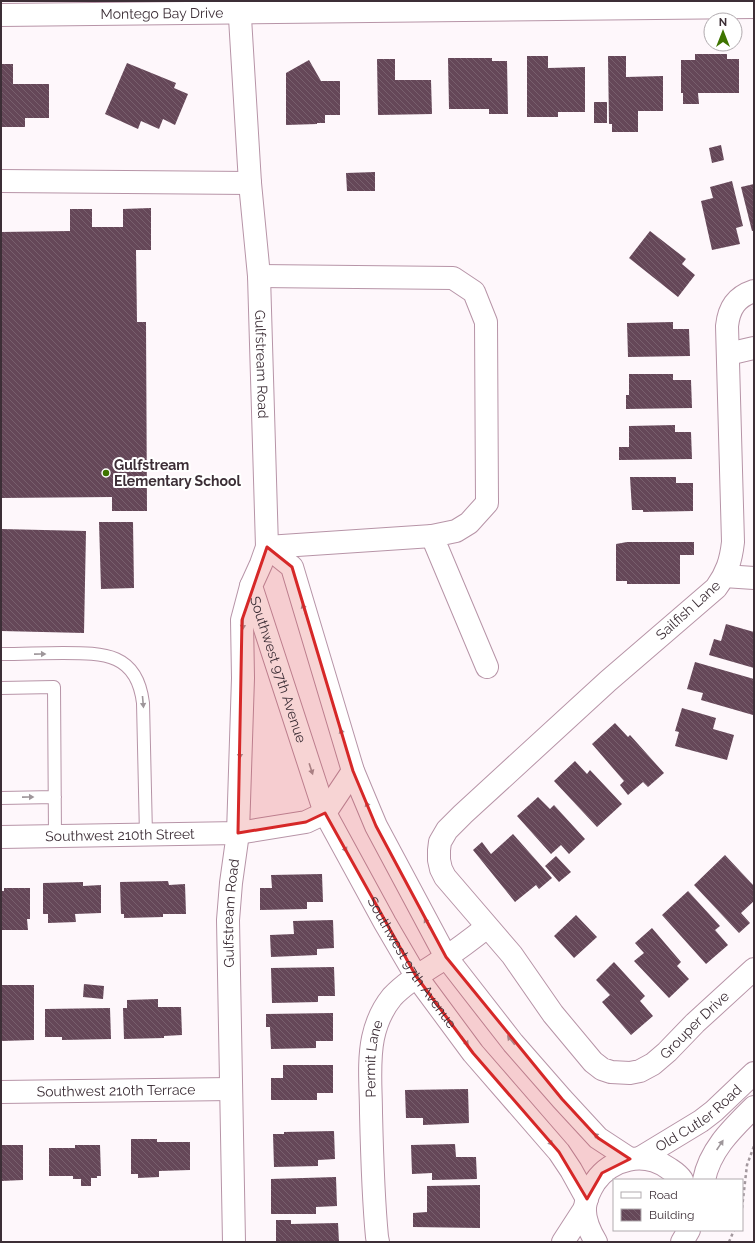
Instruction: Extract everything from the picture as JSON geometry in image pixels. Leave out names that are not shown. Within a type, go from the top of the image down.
[{"type":"street","name":"Montego Bay Drive","points":[[1,15],[239,7],[552,5],[754,7]]},
{"type":"street","name":"Gulfstream Road","points":[[239,7],[250,183],[259,276],[267,547]]},
{"type":"street","points":[[1,181],[250,183]]},
{"type":"street","points":[[259,276],[453,278],[474,292],[486,322],[487,503],[469,523],[456,531],[432,536],[267,547]]},
{"type":"street","name":"Sailfish Lane","points":[[487,927],[445,877],[441,869],[439,850],[440,842],[447,830],[608,681],[716,588],[724,576],[732,555],[733,542],[727,326],[730,310],[740,298],[754,291]]},
{"type":"street","points":[[728,354],[754,348]]},
{"type":"street","points":[[432,536],[487,667]]},
{"type":"street","points":[[267,547],[292,567],[353,771],[376,826],[446,957],[513,1042],[598,1138],[635,1159],[660,1162],[678,1174],[681,1179]]},
{"type":"street","name":"Southwest 97th Avenue","points":[[267,547],[251,586],[325,813],[385,923],[416,976],[473,1053],[559,1152],[571,1170],[586,1204],[589,1231],[596,1242]]},
{"type":"street","points":[[724,576],[754,578]]},
{"type":"street","name":"Gulfstream Road","points":[[234,1242],[228,920],[231,883],[238,834],[243,678],[242,620],[251,586]]},
{"type":"street","points":[[325,813],[353,771]]},
{"type":"street","name":"Southwest 210th Street","points":[[1,837],[238,834],[306,822],[325,813]]},
{"type":"street","name":"Permit Lane","points":[[378,1242],[373,1183],[370,1075],[373,1038],[381,1014],[391,998],[416,976],[446,957],[487,927]]},
{"type":"street","name":"Grouper Drive","points":[[487,927],[512,955],[553,1014],[593,1062],[602,1069],[611,1072],[630,1074],[640,1071],[653,1064],[754,969]]},
{"type":"street","name":"Old Cutler Road","points":[[586,1204],[590,1190],[602,1173],[620,1162],[635,1159],[701,1121],[714,1111],[754,1073]]},
{"type":"street","name":"Southwest 210th Terrace","points":[[1,1092],[231,1089]]},
{"type":"street","name":"Old Cutler Road","points":[[704,1179],[712,1158],[720,1144],[729,1132],[754,1107]]},
{"type":"street","points":[[563,1242],[586,1204]]},
{"type":"street","points":[[682,1242],[688,1231]]},
{"type":"lane","points":[[1,654],[100,654],[110,656],[133,672],[141,690],[143,703],[146,835]]},
{"type":"lane","points":[[1,688],[54,687],[55,836]]},
{"type":"lane","points":[[1,798],[55,797]]},
{"type":"path","points":[[743,1200],[747,1166],[754,1146]]},
{"type":"path","points":[[729,1242],[734,1231]]},
{"type":"highlighted area","points":[[267,547],[292,567],[353,771],[376,826],[446,957],[562,1099],[598,1138],[630,1159],[602,1173],[587,1199],[559,1152],[473,1053],[416,976],[325,813],[306,822],[238,833],[242,620]]},
{"type":"building","points":[[695,54],[727,54],[727,59],[739,59],[739,93],[698,93],[699,104],[683,104],[683,93],[681,93],[681,60],[695,60]]},
{"type":"building","points":[[527,56],[548,56],[548,68],[585,67],[585,112],[558,112],[558,117],[527,117]]},
{"type":"building","points":[[608,56],[626,56],[626,77],[663,76],[663,111],[638,111],[638,132],[612,132],[612,124],[609,124]]},
{"type":"building","points":[[448,58],[492,58],[492,61],[507,61],[508,114],[489,114],[489,109],[449,109]]},
{"type":"building","points":[[377,59],[395,59],[395,80],[431,80],[432,114],[378,115]]},
{"type":"building","points":[[309,60],[321,81],[340,81],[340,115],[325,115],[325,123],[286,125],[286,73]]},
{"type":"building","points":[[127,63],[176,83],[174,88],[188,94],[175,125],[163,119],[159,129],[141,121],[138,129],[105,114]]},
{"type":"building","points":[[1,64],[13,64],[13,84],[49,84],[49,118],[25,118],[25,127],[1,127]]},
{"type":"building","points":[[594,102],[607,102],[607,123],[594,123]]},
{"type":"building","points":[[721,145],[724,160],[712,163],[709,148]]},
{"type":"building","points":[[375,172],[375,191],[347,191],[346,173]]},
{"type":"building","points":[[732,181],[743,226],[736,228],[740,244],[712,250],[701,201],[713,198],[710,187]]},
{"type":"building","points":[[754,184],[754,231],[752,231],[741,187]]},
{"type":"building","points":[[151,208],[151,250],[136,250],[137,322],[146,322],[147,511],[112,511],[112,497],[1,498],[1,232],[70,231],[70,209],[92,209],[92,227],[123,227],[123,209]]},
{"type":"building","points":[[650,231],[686,259],[682,264],[695,275],[678,297],[629,258]]},
{"type":"building","points":[[673,322],[673,329],[689,329],[690,356],[628,357],[627,323]]},
{"type":"building","points":[[629,374],[673,374],[673,380],[691,380],[692,408],[626,409],[626,395],[629,395]]},
{"type":"building","points":[[675,425],[675,432],[691,432],[692,459],[619,460],[619,447],[629,447],[629,426]]},
{"type":"building","points":[[630,477],[676,477],[676,483],[693,483],[693,511],[643,512],[643,510],[632,510]]},
{"type":"building","points":[[99,522],[133,522],[134,588],[101,589]]},
{"type":"building","points":[[1,529],[86,531],[84,633],[1,631]]},
{"type":"building","points":[[627,542],[694,542],[694,555],[680,555],[680,584],[627,584],[627,581],[616,581],[616,544]]},
{"type":"building","points":[[726,624],[754,632],[754,668],[709,655],[714,639],[721,641]]},
{"type":"building","points":[[695,662],[754,679],[753,715],[701,700],[703,693],[687,689]]},
{"type":"building","points":[[682,708],[716,718],[713,729],[734,735],[727,760],[675,746],[679,732],[675,731]]},
{"type":"building","points":[[615,723],[628,737],[630,735],[664,773],[648,787],[643,782],[628,795],[620,785],[624,781],[592,744]]},
{"type":"building","points":[[575,761],[587,774],[590,770],[622,804],[597,827],[554,781]]},
{"type":"building","points":[[538,797],[550,809],[554,805],[585,839],[569,854],[561,845],[551,854],[517,816]]},
{"type":"building","points":[[513,834],[552,878],[539,889],[536,885],[515,902],[473,850],[482,842],[491,854]]},
{"type":"building","points":[[725,855],[754,886],[754,901],[741,913],[750,923],[739,933],[694,885]]},
{"type":"building","points":[[556,856],[571,872],[559,882],[545,866]]},
{"type":"building","points":[[322,874],[323,902],[307,902],[307,909],[260,910],[260,888],[272,888],[271,875]]},
{"type":"building","points":[[168,881],[169,885],[185,884],[186,914],[163,914],[163,917],[124,918],[124,914],[121,914],[120,882]]},
{"type":"building","points":[[83,882],[83,886],[101,885],[101,913],[75,914],[76,922],[48,923],[48,914],[43,914],[43,883]]},
{"type":"building","points":[[4,888],[30,888],[30,919],[27,919],[28,930],[1,930],[1,891],[4,891]]},
{"type":"building","points":[[688,891],[720,926],[715,930],[728,945],[706,964],[662,915]]},
{"type":"building","points":[[576,915],[597,937],[574,958],[554,936]]},
{"type":"building","points":[[333,920],[334,948],[317,949],[317,955],[271,957],[270,935],[294,934],[293,921]]},
{"type":"building","points":[[652,928],[681,962],[677,966],[689,979],[669,998],[634,961],[644,953],[635,943]]},
{"type":"building","points":[[614,962],[645,996],[640,1001],[653,1016],[631,1035],[602,1002],[610,995],[596,980]]},
{"type":"building","points":[[334,967],[335,996],[318,996],[318,1002],[272,1003],[271,968]]},
{"type":"building","points":[[84,984],[104,986],[103,999],[83,997]]},
{"type":"building","points":[[1,985],[34,985],[34,1040],[1,1041]]},
{"type":"building","points":[[158,999],[158,1007],[181,1007],[182,1035],[164,1036],[164,1038],[124,1039],[123,1008],[127,1008],[127,1000]]},
{"type":"building","points":[[110,1008],[111,1039],[62,1040],[62,1037],[45,1037],[45,1009]]},
{"type":"building","points":[[333,1013],[333,1041],[316,1041],[316,1048],[271,1049],[270,1027],[266,1027],[266,1014]]},
{"type":"building","points":[[283,1065],[333,1065],[333,1093],[317,1093],[317,1100],[271,1100],[271,1078],[283,1078]]},
{"type":"building","points":[[468,1089],[469,1123],[423,1125],[423,1118],[406,1118],[405,1090]]},
{"type":"building","points":[[334,1131],[335,1159],[318,1160],[318,1166],[274,1167],[273,1134],[284,1134],[284,1132]]},
{"type":"building","points":[[131,1139],[157,1139],[157,1142],[190,1142],[190,1170],[159,1171],[159,1177],[138,1178],[138,1174],[131,1174]]},
{"type":"building","points":[[455,1144],[456,1157],[476,1157],[477,1179],[432,1180],[432,1173],[412,1174],[411,1145]]},
{"type":"building","points":[[1,1145],[23,1145],[23,1180],[1,1181]]},
{"type":"building","points":[[75,1145],[100,1145],[101,1176],[91,1178],[91,1186],[81,1186],[81,1179],[73,1179],[73,1176],[49,1176],[49,1148],[75,1148]]},
{"type":"building","points":[[336,1177],[337,1206],[316,1207],[316,1214],[271,1214],[271,1179]]},
{"type":"building","points":[[480,1185],[480,1228],[413,1227],[413,1213],[427,1212],[427,1186]]},
{"type":"building","points":[[276,1220],[291,1220],[291,1224],[338,1223],[339,1242],[276,1242]]},
{"type":"place","name":"Gulfstream Elementary School","points":[[106,473]]}]
